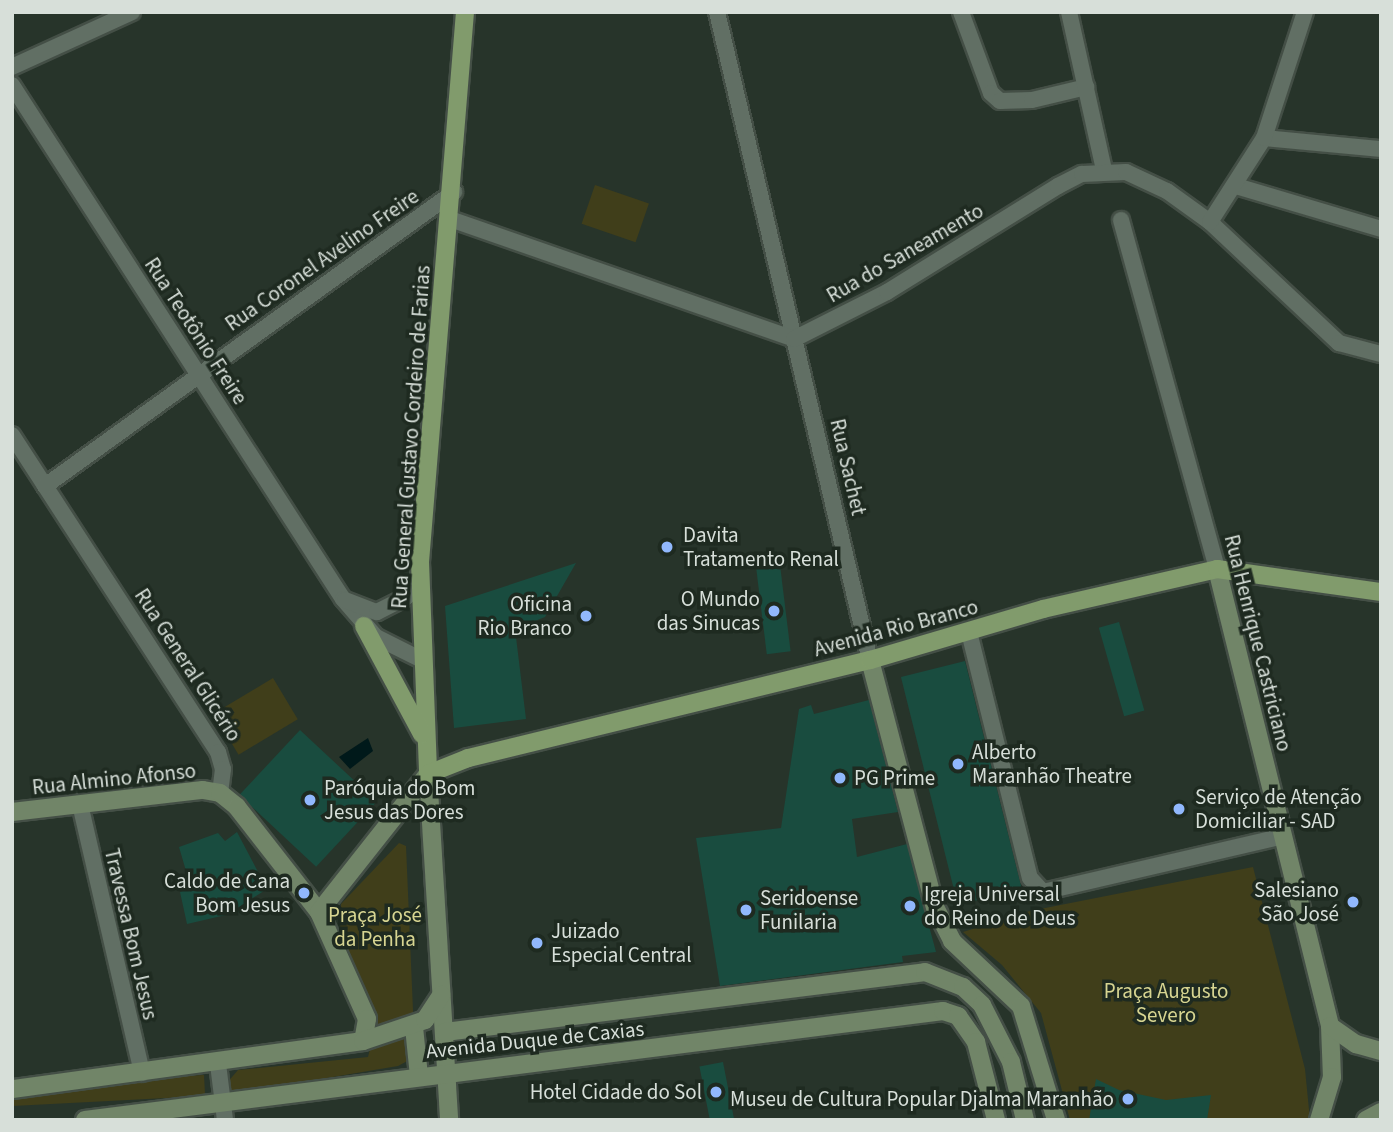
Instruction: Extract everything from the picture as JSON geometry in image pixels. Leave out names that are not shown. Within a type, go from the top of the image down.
[{"type":"main road","name":"Rua General Gustavo Cordeiro de Farias","points":[[449,1120],[420,659],[420,579],[454,192],[465,12]]},
{"type":"main road","name":"Avenida Rio Branco","points":[[428,774],[468,758],[870,660],[1043,608],[1217,569],[1381,592]]},
{"type":"main road","name":"Rua Henrique Castriciano","points":[[1217,569],[1330,1026],[1332,1077],[1319,1120]]},
{"type":"main road","points":[[364,626],[425,741]]},
{"type":"main road","name":"Rua Sachet","points":[[870,660],[945,930],[1021,1006],[1056,1120]]},
{"type":"main road","points":[[319,912],[428,774]]},
{"type":"main road","name":"Rua Almino Afonso","points":[[12,812],[220,793]]},
{"type":"main road","points":[[220,793],[237,807],[319,912],[365,1010],[365,1035]]},
{"type":"main road","name":"Avenida Duque de Caxias","points":[[445,1032],[908,971],[940,976],[982,1005],[1011,1062],[1026,1120]]},
{"type":"main road","name":"Avenida Duque de Caxias","points":[[12,1089],[219,1064],[414,1027],[434,1012],[441,995]]},
{"type":"main road","name":"Avenida Duque de Caxias","points":[[85,1120],[223,1100],[943,1010],[958,1016],[976,1042],[996,1120]]},
{"type":"main road","points":[[1330,1026],[1356,1044],[1381,1051]]},
{"type":"main road","points":[[414,1027],[419,1076]]},
{"type":"main road","points":[[1366,1120],[1381,1112]]},
{"type":"street","points":[[12,66],[132,12]]},
{"type":"street","name":"Rua Sachet","points":[[717,12],[870,660]]},
{"type":"street","points":[[961,12],[991,93],[1000,101],[1032,100],[1086,87]]},
{"type":"street","points":[[1069,12],[1104,170],[1126,172],[1167,191],[1210,222],[1316,325],[1339,343],[1381,354]]},
{"type":"street","points":[[1210,222],[1236,187],[1264,138],[1305,12]]},
{"type":"street","name":"Rua Teotônio Freire","points":[[12,85],[343,599],[364,626],[390,647],[420,659]]},
{"type":"street","points":[[1264,138],[1381,149]]},
{"type":"street","name":"Rua do Saneamento","points":[[794,339],[887,292],[1058,186],[1104,170]]},
{"type":"street","points":[[1236,187],[1381,229]]},
{"type":"street","name":"Rua Coronel Avelino Freire","points":[[45,486],[198,372],[454,192]]},
{"type":"street","points":[[450,219],[794,339]]},
{"type":"street","name":"Rua Henrique Castriciano","points":[[1121,220],[1217,569]]},
{"type":"street","name":"Rua General Glicério","points":[[12,435],[218,752],[223,769],[220,793]]},
{"type":"street","points":[[343,599],[377,612],[406,597],[420,579]]},
{"type":"street","points":[[969,632],[1030,878],[1050,893],[1283,836]]},
{"type":"street","name":"Travessa Bom Jesus","points":[[80,804],[142,1073]]},
{"type":"street","points":[[219,1064],[225,1120]]},
{"type":"green space","points":[[595,185],[649,204],[636,242],[582,224]]},
{"type":"green space","points":[[273,678],[298,719],[239,755],[214,714]]},
{"type":"green space","name":"Praça José da Penha","points":[[399,843],[406,846],[415,1057],[398,1066],[231,1094],[226,1084],[238,1070],[368,1057],[377,1020],[340,935],[341,904]]},
{"type":"green space","name":"Praça Augusto Severo","points":[[1253,867],[1305,1069],[1310,1120],[1070,1120],[1041,1013],[1002,965],[963,932],[1030,911]]},
{"type":"green space","points":[[204,1075],[205,1096],[12,1106],[12,1085]]},
{"type":"water","points":[[368,738],[373,751],[350,769],[339,757]]},
{"type":"building","points":[[576,563],[545,617],[515,629],[526,719],[454,728],[445,606]]},
{"type":"building","name":"O Mundo das Sinucas","points":[[780,565],[791,651],[767,654],[756,568]]},
{"type":"building","points":[[1119,622],[1144,710],[1124,716],[1099,628]]},
{"type":"building","name":"Alberto Maranhão Theatre","points":[[965,661],[1022,889],[958,905],[901,677]]},
{"type":"building","points":[[869,700],[898,812],[852,819],[857,857],[907,844],[936,952],[902,956],[903,962],[720,986],[696,838],[781,828],[799,709],[811,705],[814,714]]},
{"type":"building","name":"Paróquia do Bom Jesus das Dores","points":[[300,730],[377,802],[316,867],[239,795]]},
{"type":"building","points":[[237,832],[267,889],[251,899],[256,908],[187,924],[180,892],[191,888],[179,847],[218,833],[225,841]]},
{"type":"building","name":"Hotel Cidade do Sol","points":[[723,1062],[734,1120],[710,1120],[699,1067]]},
{"type":"building","name":"Museu de Cultura Popular Djalma Maranhão","points":[[1096,1079],[1119,1090],[1166,1100],[1211,1095],[1207,1120],[1089,1120]]},
{"type":"place","name":"Davita Tratamento Renal","points":[[667,547]]},
{"type":"place","name":"O Mundo das Sinucas","points":[[774,611]]},
{"type":"place","name":"Oficina Rio Branco","points":[[586,616]]},
{"type":"place","name":"Alberto Maranhão Theatre","points":[[958,764]]},
{"type":"place","name":"PG Prime","points":[[840,778]]},
{"type":"place","name":"Paróquia do Bom Jesus das Dores","points":[[310,800]]},
{"type":"place","name":"Serviço de Atenção Domiciliar - SAD","points":[[1179,809]]},
{"type":"place","name":"Caldo de Cana Bom Jesus","points":[[304,893]]},
{"type":"place","name":"Salesiano São José","points":[[1353,902]]},
{"type":"place","name":"Igreja Universal do Reino de Deus","points":[[910,906]]},
{"type":"place","name":"Seridoense Funilaria","points":[[746,910]]},
{"type":"place","name":"Juizado Especial Central","points":[[537,943]]},
{"type":"place","name":"Hotel Cidade do Sol","points":[[716,1092]]},
{"type":"place","name":"Museu de Cultura Popular Djalma Maranhão","points":[[1128,1099]]}]
